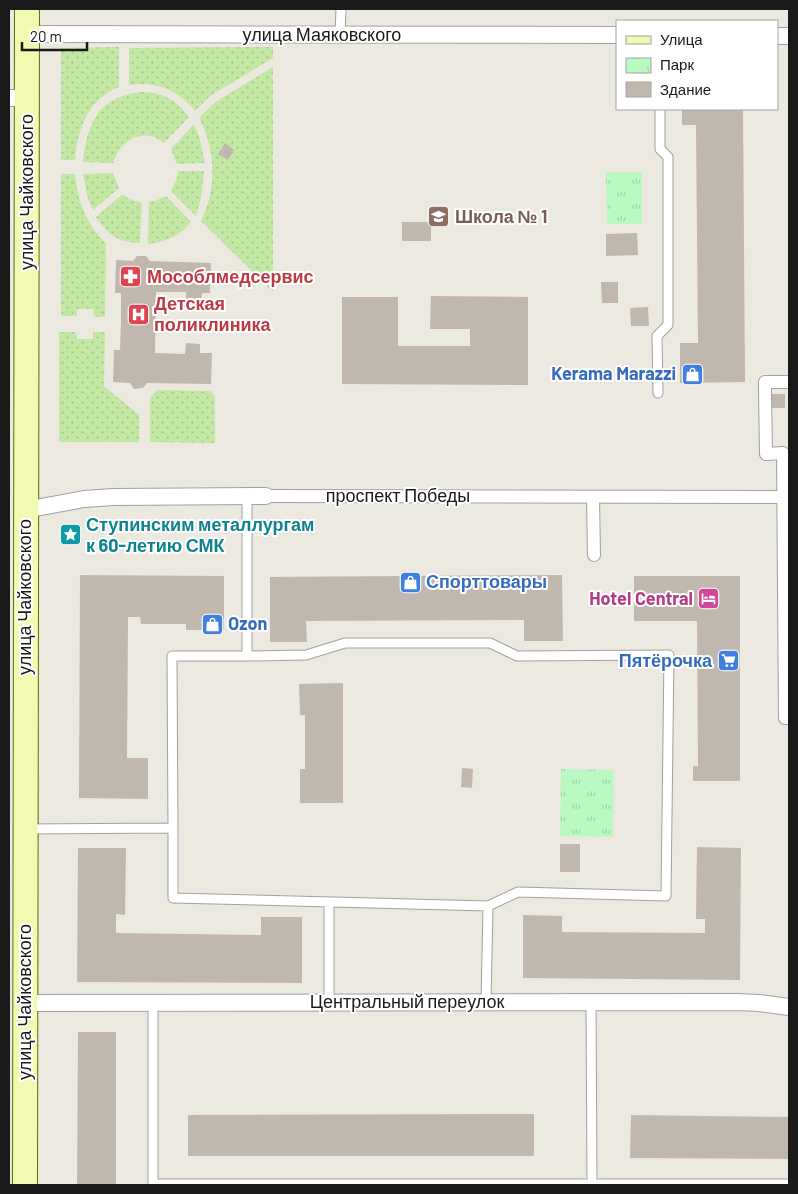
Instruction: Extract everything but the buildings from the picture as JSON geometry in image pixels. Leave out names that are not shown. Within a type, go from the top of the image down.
[{"type":"main road","name":"улица Чайковского","points":[[25,1185],[25,828],[17,512],[18,98],[27,34],[28,9]]},
{"type":"street","name":"улица Маяковского","points":[[27,34],[616,35]]},
{"type":"street","points":[[789,382],[765,382],[766,454],[783,453],[786,497],[785,718],[789,718]]},
{"type":"street","points":[[593,496],[594,555]]},
{"type":"street","name":"проспект Победы","points":[[17,512],[84,499],[113,497],[786,497]]},
{"type":"street","name":"Центральный переулок","points":[[25,1003],[737,1002],[789,1007]]},
{"type":"lane","points":[[340,9],[340,35]]},
{"type":"lane","points":[[658,393],[657,336],[668,325],[668,157],[660,149],[660,110]]},
{"type":"lane","points":[[247,496],[247,656]]},
{"type":"lane","points":[[345,643],[490,643],[517,656],[669,655],[666,896],[518,892],[488,906],[173,898],[172,828],[172,656],[306,656],[345,643]]},
{"type":"lane","points":[[25,828],[172,828]]},
{"type":"lane","points":[[329,902],[329,1003]]},
{"type":"lane","points":[[486,1002],[488,906]]},
{"type":"lane","points":[[591,1002],[592,1184]]},
{"type":"lane","points":[[153,1003],[153,1184],[789,1184]]},
{"type":"green space","points":[[119,47],[119,87],[99,100],[86,117],[76,148],[75,160],[61,160],[61,48]]},
{"type":"green space","points":[[273,47],[273,58],[210,96],[195,111],[174,92],[157,86],[129,85],[129,48]]},
{"type":"green space","points":[[273,67],[273,292],[201,221],[210,195],[212,169],[209,143],[199,118],[214,103]]},
{"type":"green space","points":[[140,92],[155,93],[174,101],[189,117],[164,143],[156,138],[141,136],[127,142],[116,155],[113,163],[83,162],[88,136],[97,115],[114,100]]},
{"type":"green space","points":[[194,124],[199,136],[205,163],[177,164],[171,149]]},
{"type":"green space","points":[[178,171],[204,171],[201,198],[196,216],[171,191]]},
{"type":"green space","points":[[606,172],[642,172],[642,224],[607,224]]},
{"type":"green space","points":[[113,173],[119,188],[93,210],[88,199],[83,174]]},
{"type":"green space","points":[[61,174],[75,174],[84,212],[93,228],[106,243],[105,317],[94,317],[93,309],[77,309],[77,316],[61,316]]},
{"type":"green space","points":[[123,194],[129,199],[142,203],[140,243],[133,243],[114,236],[109,233],[96,217]]},
{"type":"green space","points":[[166,196],[191,222],[172,238],[148,244],[149,202]]},
{"type":"green space","points":[[59,332],[76,332],[77,339],[93,339],[93,332],[105,332],[104,386],[139,415],[139,442],[59,442]]},
{"type":"green space","points":[[157,390],[210,391],[215,397],[215,443],[150,442],[150,398]]},
{"type":"green space","points":[[561,769],[614,770],[613,837],[560,836]]},
{"type":"place","name":"Школа № 1","points":[[439,217]]},
{"type":"place","name":"Мособлмедсервис","points":[[131,277]]},
{"type":"place","name":"Детская поликлиника","points":[[138,314]]},
{"type":"place","name":"Kerama Marazzi","points":[[692,374]]},
{"type":"place","name":"Ступинским металлургам к 60-летию СМК","points":[[70,535]]},
{"type":"place","name":"Спорттовары","points":[[410,582]]},
{"type":"place","name":"Hotel Central","points":[[709,599]]},
{"type":"place","name":"Ozon","points":[[212,624]]},
{"type":"place","name":"Пятёрочка","points":[[728,661]]}]
